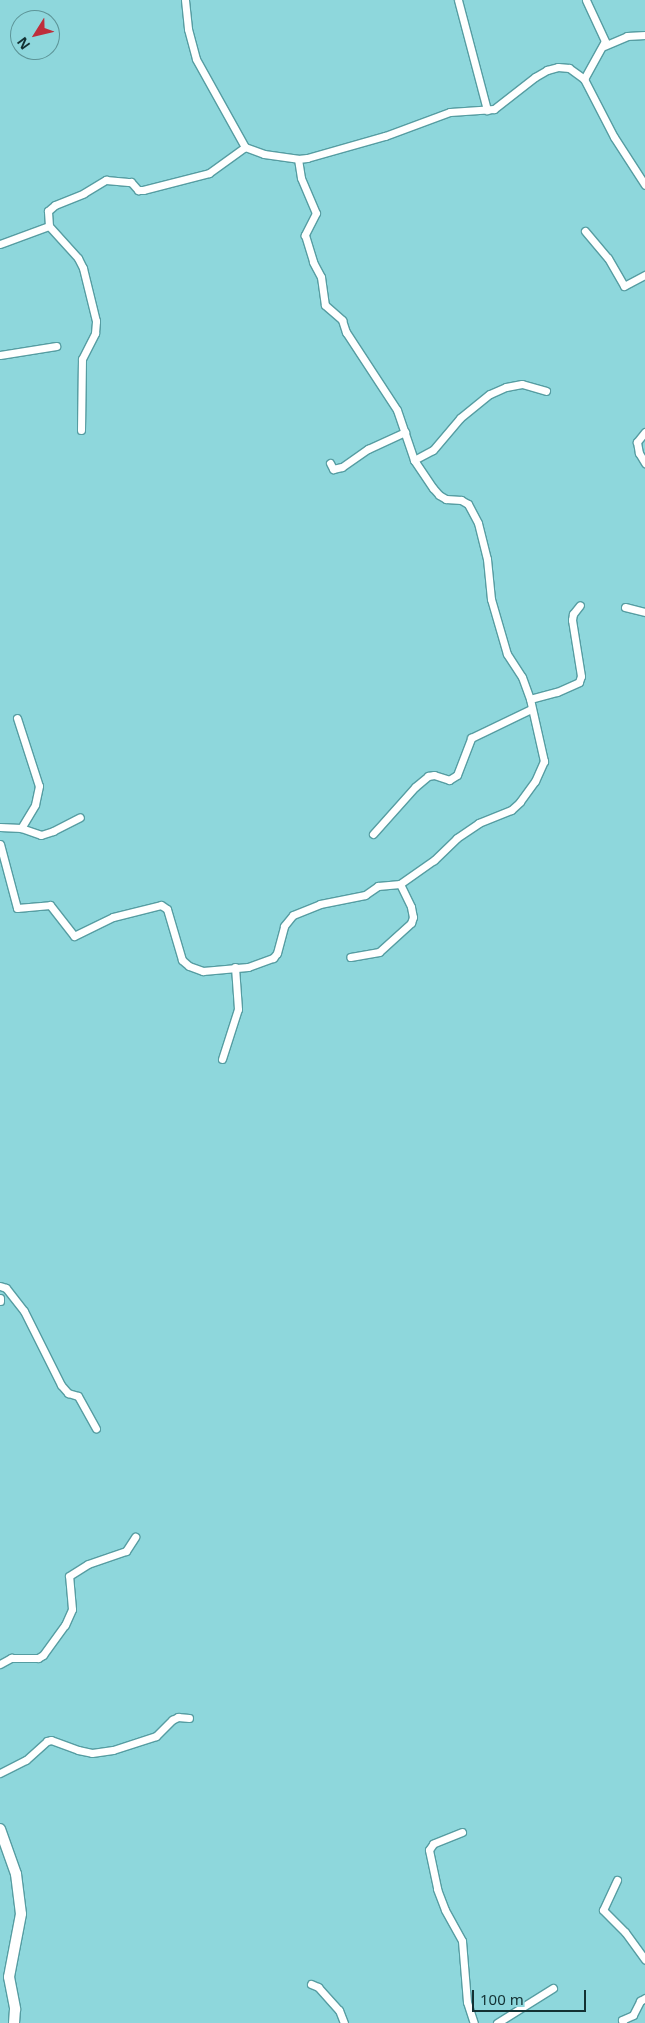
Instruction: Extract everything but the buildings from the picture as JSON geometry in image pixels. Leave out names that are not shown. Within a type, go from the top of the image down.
[{"type":"street","points":[[185,0],[188,29],[196,59],[245,147],[264,154],[298,159],[351,146],[450,112],[487,110],[502,104],[535,77],[552,68],[569,68],[584,79],[614,137],[645,186]]},
{"type":"street","points":[[458,0],[487,110]]},
{"type":"street","points":[[584,79],[604,46],[605,41],[586,0]]},
{"type":"street","points":[[604,46],[627,36],[645,35]]},
{"type":"street","points":[[81,430],[82,359],[95,333],[96,321],[78,258],[50,226],[48,216],[51,207],[84,193],[106,180],[131,182],[138,190],[143,190],[209,173],[245,147]]},
{"type":"street","points":[[0,844],[17,908],[50,905],[74,936],[113,917],[161,905],[167,909],[182,960],[188,966],[203,971],[248,967],[276,956],[284,926],[293,915],[305,909],[365,895],[378,886],[400,884],[434,860],[457,838],[479,823],[511,810],[520,802],[535,781],[544,761],[538,728],[530,709],[530,699],[522,677],[507,654],[491,599],[487,558],[478,523],[465,502],[438,495],[414,460],[397,410],[346,332],[342,320],[327,308],[322,299],[321,278],[313,262],[305,232],[313,223],[316,213],[301,178],[298,159]]},
{"type":"street","points":[[637,172],[645,170]]},
{"type":"street","points":[[0,244],[50,226]]},
{"type":"street","points":[[585,231],[608,258],[624,286],[645,275]]},
{"type":"street","points":[[0,355],[56,346]]},
{"type":"street","points":[[414,460],[434,450],[460,418],[490,394],[506,387],[522,384],[546,391]]},
{"type":"street","points":[[330,463],[333,469],[342,467],[368,448],[405,432]]},
{"type":"street","points":[[645,432],[637,442],[639,453],[645,463]]},
{"type":"street","points":[[530,699],[557,692],[579,682],[581,676],[572,620],[580,605]]},
{"type":"street","points":[[626,607],[645,612]]},
{"type":"street","points":[[373,834],[415,787],[428,776],[434,775],[449,780],[457,775],[471,738],[530,709]]},
{"type":"street","points":[[17,718],[38,786],[35,805],[21,828]]},
{"type":"street","points":[[0,828],[21,828],[41,834],[53,832],[80,816]]},
{"type":"street","points":[[350,957],[379,952],[411,923],[414,917],[400,884]]},
{"type":"street","points":[[222,1059],[238,1009],[235,967]]},
{"type":"street","points":[[0,1286],[6,1288],[24,1311],[61,1385],[68,1393],[78,1396],[96,1428]]},
{"type":"street","points":[[0,1664],[11,1658],[38,1658],[44,1655],[66,1625],[72,1609],[69,1576],[88,1564],[126,1551],[135,1537]]},
{"type":"street","points":[[0,1773],[26,1760],[47,1741],[51,1740],[92,1753],[114,1750],[156,1736],[172,1720],[178,1717],[189,1718]]},
{"type":"street","points":[[0,1829],[16,1874],[20,1914],[9,1977],[15,2009],[14,2023]]},
{"type":"street","points":[[462,1832],[434,1844],[429,1850],[437,1889],[445,1910],[462,1940],[467,2002],[474,2023]]},
{"type":"street","points":[[617,1880],[603,1910],[625,1932],[645,1960]]},
{"type":"street","points":[[311,1984],[318,1987],[339,2010],[344,2023]]},
{"type":"street","points":[[497,2023],[553,1988]]},
{"type":"street","points":[[612,2023],[622,2022],[633,2015],[640,2001],[645,1998]]}]
